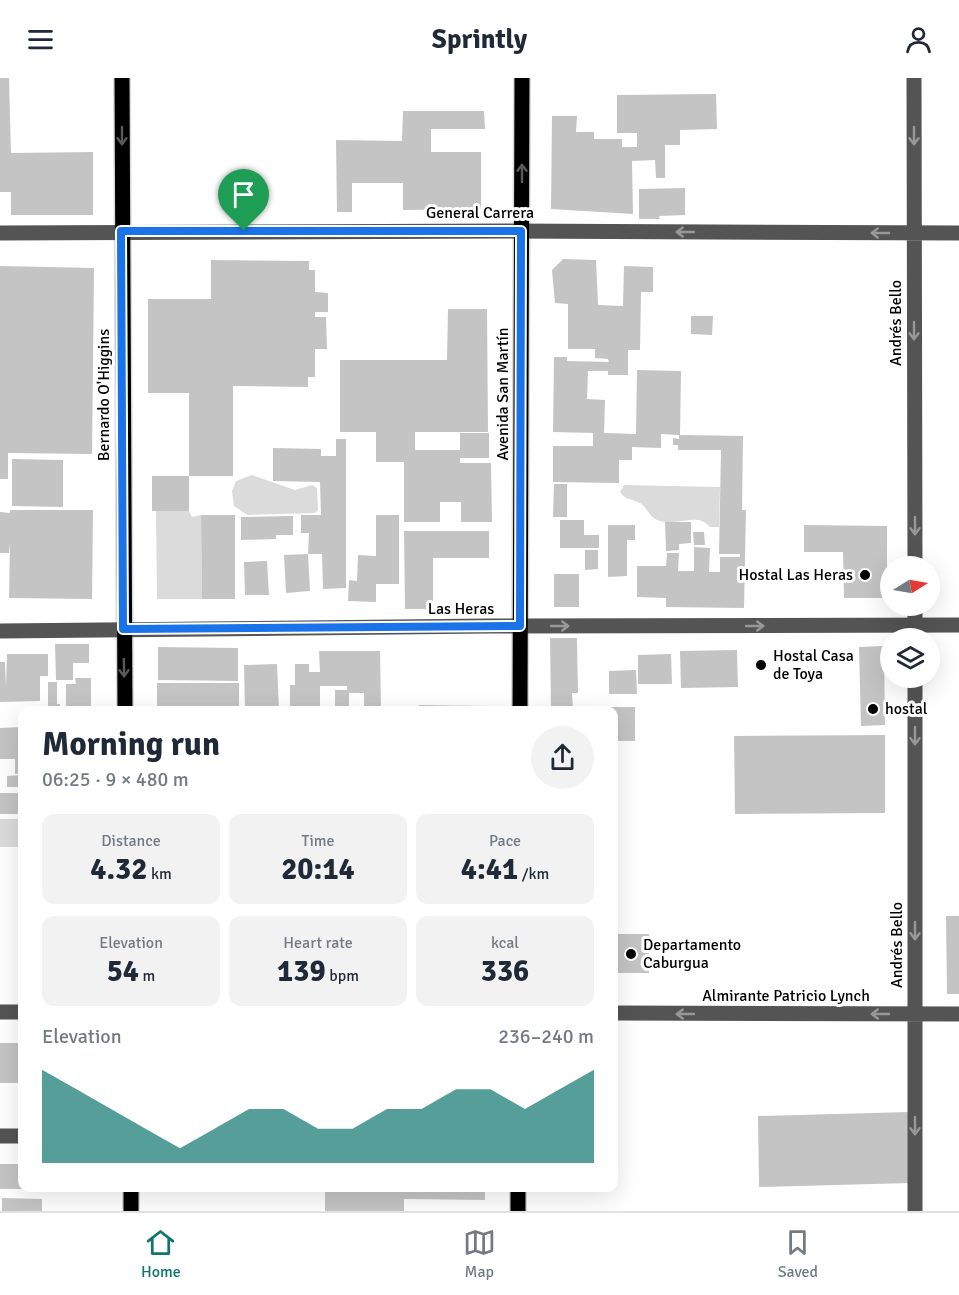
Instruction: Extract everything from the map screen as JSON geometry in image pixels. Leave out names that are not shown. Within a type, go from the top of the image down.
[{"type":"main road","name":"Bernardo O'Higgins","points":[[122,78],[125,706]]},
{"type":"main road","name":"Avenida San Martín","points":[[520,706],[522,78]]},
{"type":"main road","points":[[131,1192],[131,1211]]},
{"type":"main road","points":[[518,1192],[518,1211]]},
{"type":"street","name":"Andrés Bello","points":[[914,78],[915,556]]},
{"type":"street","name":"General Carrera","points":[[0,232],[959,233]]},
{"type":"street","name":"Las Heras","points":[[940,628],[959,625]]},
{"type":"street","name":"Las Heras","points":[[0,631],[520,626],[880,631]]},
{"type":"street","name":"Andrés Bello","points":[[915,688],[915,1211]]},
{"type":"street","points":[[0,1012],[18,1012]]},
{"type":"street","name":"Almirante Patricio Lynch","points":[[618,1013],[959,1014]]},
{"type":"street","points":[[0,1137],[18,1136]]},
{"type":"shaded area","points":[[252,475],[295,490],[312,485],[317,488],[318,510],[315,513],[247,515],[234,506],[232,491],[236,481]]},
{"type":"shaded area","points":[[624,485],[720,487],[719,527],[710,527],[695,520],[672,522],[655,519],[640,503],[622,495],[620,492]]},
{"type":"shaded area","points":[[156,511],[189,511],[192,517],[201,515],[202,599],[157,599]]},
{"type":"shaded area","points":[[0,819],[18,819],[18,847],[0,847]]},
{"type":"building","points":[[0,78],[9,78],[11,153],[93,152],[93,215],[11,215],[11,192],[0,192]]},
{"type":"building","points":[[716,94],[717,129],[680,130],[680,145],[665,145],[665,178],[656,178],[655,160],[632,161],[633,214],[551,209],[552,116],[577,116],[576,132],[594,132],[594,139],[622,139],[622,147],[637,147],[637,133],[617,133],[617,95]]},
{"type":"building","points":[[403,111],[484,111],[485,129],[431,129],[431,152],[481,152],[481,209],[403,210],[403,183],[352,183],[352,212],[337,212],[336,140],[402,141]]},
{"type":"building","points":[[685,188],[685,215],[659,216],[660,219],[639,219],[639,189]]},
{"type":"building","points":[[563,259],[596,260],[598,305],[623,306],[624,266],[653,267],[653,292],[641,292],[640,350],[628,350],[628,375],[608,375],[608,371],[588,371],[587,399],[605,400],[604,433],[636,434],[637,370],[681,371],[680,435],[743,436],[742,510],[746,510],[744,608],[666,607],[666,598],[637,597],[637,566],[666,566],[667,553],[679,553],[678,571],[694,571],[694,547],[710,548],[709,572],[720,572],[720,557],[740,557],[740,554],[719,554],[721,450],[678,450],[678,445],[673,445],[673,438],[679,439],[679,435],[661,434],[661,448],[632,447],[632,460],[619,460],[619,483],[553,482],[553,446],[593,446],[593,433],[553,432],[554,357],[567,357],[567,361],[609,362],[608,359],[595,358],[595,349],[568,349],[568,304],[555,303],[552,270]]},
{"type":"building","points":[[211,260],[309,261],[309,270],[315,270],[315,292],[328,293],[328,312],[315,312],[315,317],[326,317],[327,349],[315,349],[315,377],[308,377],[308,387],[233,386],[233,476],[189,476],[189,393],[148,393],[148,299],[211,299]]},
{"type":"building","points":[[0,266],[94,268],[92,454],[8,453],[8,479],[0,479]]},
{"type":"building","points":[[448,309],[487,309],[488,432],[415,432],[415,450],[460,450],[460,433],[489,433],[489,458],[460,458],[460,463],[491,463],[492,522],[461,522],[461,502],[440,502],[440,522],[404,522],[404,462],[376,462],[376,432],[340,432],[340,360],[447,360]]},
{"type":"building","points":[[691,316],[713,316],[712,335],[691,334]]},
{"type":"building","points":[[336,439],[346,439],[346,588],[323,589],[322,554],[308,554],[309,533],[301,533],[301,515],[321,515],[320,482],[273,481],[273,448],[321,449],[321,456],[336,456]]},
{"type":"building","points":[[12,459],[63,460],[63,507],[12,506]]},
{"type":"building","points":[[152,476],[189,476],[189,511],[152,511]]},
{"type":"building","points":[[554,484],[567,484],[567,517],[553,517]]},
{"type":"building","points":[[10,510],[93,510],[92,599],[9,598],[10,543],[9,553],[0,553],[0,512],[10,513]]},
{"type":"building","points":[[201,515],[235,515],[235,599],[202,599]]},
{"type":"building","points":[[376,515],[399,515],[399,584],[376,584],[376,602],[348,601],[349,580],[357,581],[358,555],[376,556]]},
{"type":"building","points":[[293,516],[293,535],[276,535],[276,539],[241,540],[241,517]]},
{"type":"building","points":[[560,520],[584,520],[584,535],[599,535],[599,548],[560,548]]},
{"type":"building","points":[[665,522],[691,522],[691,543],[679,544],[679,550],[666,551]]},
{"type":"building","points":[[608,525],[635,525],[635,540],[627,540],[627,576],[608,577]]},
{"type":"building","points":[[804,525],[887,526],[887,556],[880,556],[880,598],[844,598],[843,552],[804,552]]},
{"type":"building","points":[[404,531],[489,531],[489,558],[433,558],[433,609],[405,609]]},
{"type":"building","points":[[693,532],[704,532],[705,545],[694,545]]},
{"type":"building","points":[[585,550],[598,550],[598,569],[585,570]]},
{"type":"building","points":[[308,554],[310,591],[286,593],[284,555]]},
{"type":"building","points":[[267,561],[269,595],[245,595],[244,562]]},
{"type":"building","points":[[554,574],[579,574],[579,607],[554,607]]},
{"type":"building","points":[[550,638],[577,638],[578,693],[572,693],[573,706],[551,706]]},
{"type":"building","points":[[55,644],[89,644],[89,663],[73,663],[73,680],[56,680]]},
{"type":"building","points":[[880,646],[880,688],[885,688],[885,725],[861,726],[859,647]]},
{"type":"building","points":[[158,647],[238,648],[238,681],[158,680]]},
{"type":"building","points":[[737,650],[738,687],[681,688],[680,651]]},
{"type":"building","points":[[319,651],[380,651],[381,706],[364,706],[364,693],[349,693],[349,706],[335,706],[335,690],[347,690],[347,686],[320,686],[320,706],[290,706],[290,685],[295,685],[295,664],[309,664],[309,672],[320,672]]},
{"type":"building","points":[[7,654],[48,654],[48,676],[40,676],[40,701],[0,702],[0,662],[5,662],[6,687]]},
{"type":"building","points":[[671,654],[672,684],[638,684],[638,655]]},
{"type":"building","points":[[277,664],[279,706],[245,706],[244,665]]},
{"type":"building","points":[[636,670],[637,694],[609,694],[609,671]]},
{"type":"building","points":[[75,678],[91,678],[91,706],[66,706],[66,684],[76,684]]},
{"type":"building","points":[[48,682],[57,682],[57,704],[60,706],[48,706]]},
{"type":"building","points":[[157,683],[239,683],[239,706],[157,706]]},
{"type":"building","points":[[419,705],[487,706],[419,706]]},
{"type":"building","points":[[618,707],[635,707],[635,741],[618,741]]},
{"type":"building","points":[[18,727],[18,774],[15,774],[15,759],[0,759],[0,728]]},
{"type":"building","points":[[885,735],[885,813],[735,814],[734,736]]},
{"type":"building","points":[[18,775],[18,787],[7,787],[7,776]]},
{"type":"building","points":[[0,793],[18,793],[18,814],[0,814]]},
{"type":"building","points":[[946,916],[959,916],[959,994],[947,994]]},
{"type":"building","name":"Departamento Caburgua","points":[[618,934],[649,934],[649,973],[618,973]]},
{"type":"building","points":[[0,1043],[18,1043],[18,1083],[0,1083]]},
{"type":"building","points":[[909,1112],[910,1183],[759,1187],[758,1116]]},
{"type":"building","points":[[0,1164],[18,1164],[18,1189],[0,1189]]},
{"type":"building","points":[[325,1192],[485,1192],[485,1200],[404,1199],[404,1211],[325,1211]]},
{"type":"building","points":[[2,1198],[42,1199],[42,1211],[2,1211]]},
{"type":"place","name":"Hostal Las Heras","points":[[865,575]]},
{"type":"place","name":"Hostal Casa de Toya","points":[[761,665]]},
{"type":"place","name":"hostal","points":[[873,709]]},
{"type":"place","name":"Departamento Caburgua","points":[[631,954]]},
{"type":"route","points":[[121,231],[244,231],[521,231],[520,626],[123,629],[121,231]]}]
